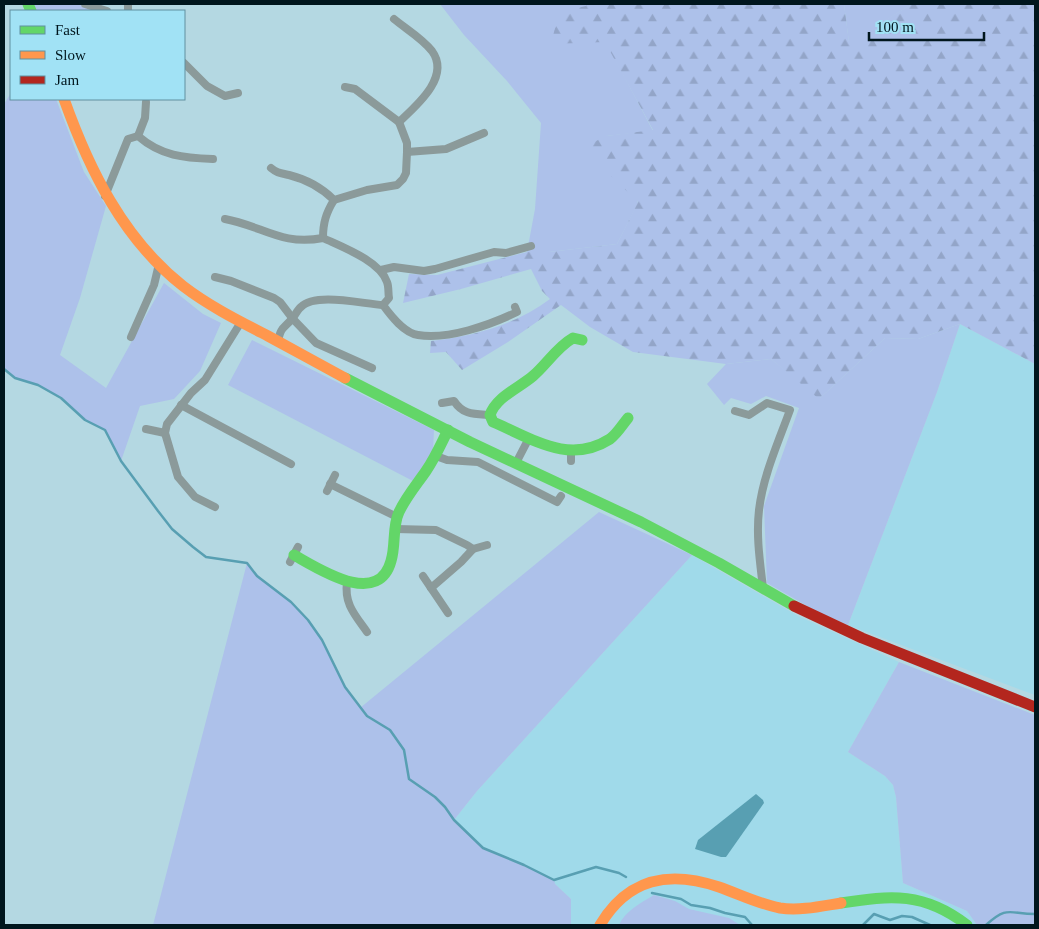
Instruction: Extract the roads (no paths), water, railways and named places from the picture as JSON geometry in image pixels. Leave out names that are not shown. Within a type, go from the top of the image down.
[{"type":"street","points":[[85,4],[104,10]]},
{"type":"street","points":[[394,18],[433,52],[437,61],[437,75],[431,88],[399,122]]},
{"type":"street","points":[[185,64],[207,86],[225,96],[238,93]]},
{"type":"street","points":[[323,238],[325,215],[334,200],[367,190],[397,185],[406,173],[407,143],[399,122],[355,89],[345,87]]},
{"type":"street","points":[[64,100],[76,133],[106,196],[132,232],[159,264],[185,287],[241,322],[448,430],[624,512],[804,611],[872,642],[1035,706]]},
{"type":"street","points":[[138,136],[145,118],[146,102]]},
{"type":"street","points":[[406,152],[446,149],[484,133]]},
{"type":"street","points":[[106,196],[128,139],[138,136]]},
{"type":"street","points":[[138,136],[146,143],[170,155],[213,160]]},
{"type":"street","points":[[271,168],[278,174],[288,175],[315,185],[327,192],[334,200]]},
{"type":"street","points":[[225,219],[249,224],[282,238],[306,240],[323,238],[358,255],[380,270],[387,282],[389,298],[383,305]]},
{"type":"street","points":[[380,270],[394,267],[424,271],[435,270],[494,252],[506,252],[531,246]]},
{"type":"street","points":[[131,337],[154,285],[159,264]]},
{"type":"street","points":[[215,277],[231,281],[274,298],[316,343],[372,368]]},
{"type":"street","points":[[278,341],[280,330],[293,319],[301,306],[320,298],[383,305],[403,327],[418,335],[448,334],[480,328],[517,312],[515,308]]},
{"type":"street","points":[[133,308],[141,313]]},
{"type":"street","points":[[215,507],[195,497],[178,476],[165,433],[167,424],[181,405],[206,380],[241,322]]},
{"type":"street","points":[[582,340],[573,338],[566,342],[534,376],[493,406],[490,415],[493,422],[571,456],[612,438],[628,418]]},
{"type":"street","points":[[442,403],[454,401],[459,410],[490,415]]},
{"type":"street","points":[[735,410],[750,415],[767,403],[790,410],[765,480],[759,510],[759,552],[764,588]]},
{"type":"street","points":[[181,405],[291,464]]},
{"type":"street","points":[[146,430],[165,433]]},
{"type":"street","points":[[294,555],[347,582],[358,585],[374,582],[385,575],[391,564],[396,523],[403,504],[436,456],[448,430]]},
{"type":"street","points":[[516,462],[529,438]]},
{"type":"street","points":[[436,456],[448,460],[478,462],[557,502],[561,496]]},
{"type":"street","points":[[335,475],[329,487],[396,523],[436,530],[472,549]]},
{"type":"street","points":[[431,588],[461,562],[472,549],[487,545]]},
{"type":"street","points":[[423,576],[448,612]]},
{"type":"street","points":[[347,582],[345,593],[347,601],[367,632]]},
{"type":"street","points":[[600,925],[610,908],[636,887],[656,880],[676,877],[702,882],[778,908],[799,910],[898,897],[933,906],[951,914],[967,925]]},
{"type":"waterway","points":[[4,369],[15,378],[38,385],[61,398],[85,420],[105,430],[121,461],[158,511],[172,529],[193,547],[206,557],[247,563],[257,576],[291,602],[308,620],[322,640],[345,687],[367,716],[390,730],[404,750],[409,779],[435,797],[454,820],[483,848],[554,880],[596,867],[619,873],[626,877]]},
{"type":"waterway","points":[[652,893],[681,899],[691,905],[745,917],[752,925]]},
{"type":"waterway","points":[[986,925],[1004,913],[1035,914]]},
{"type":"waterway","points":[[863,925],[874,914],[890,920],[902,916],[912,917],[930,925]]}]
